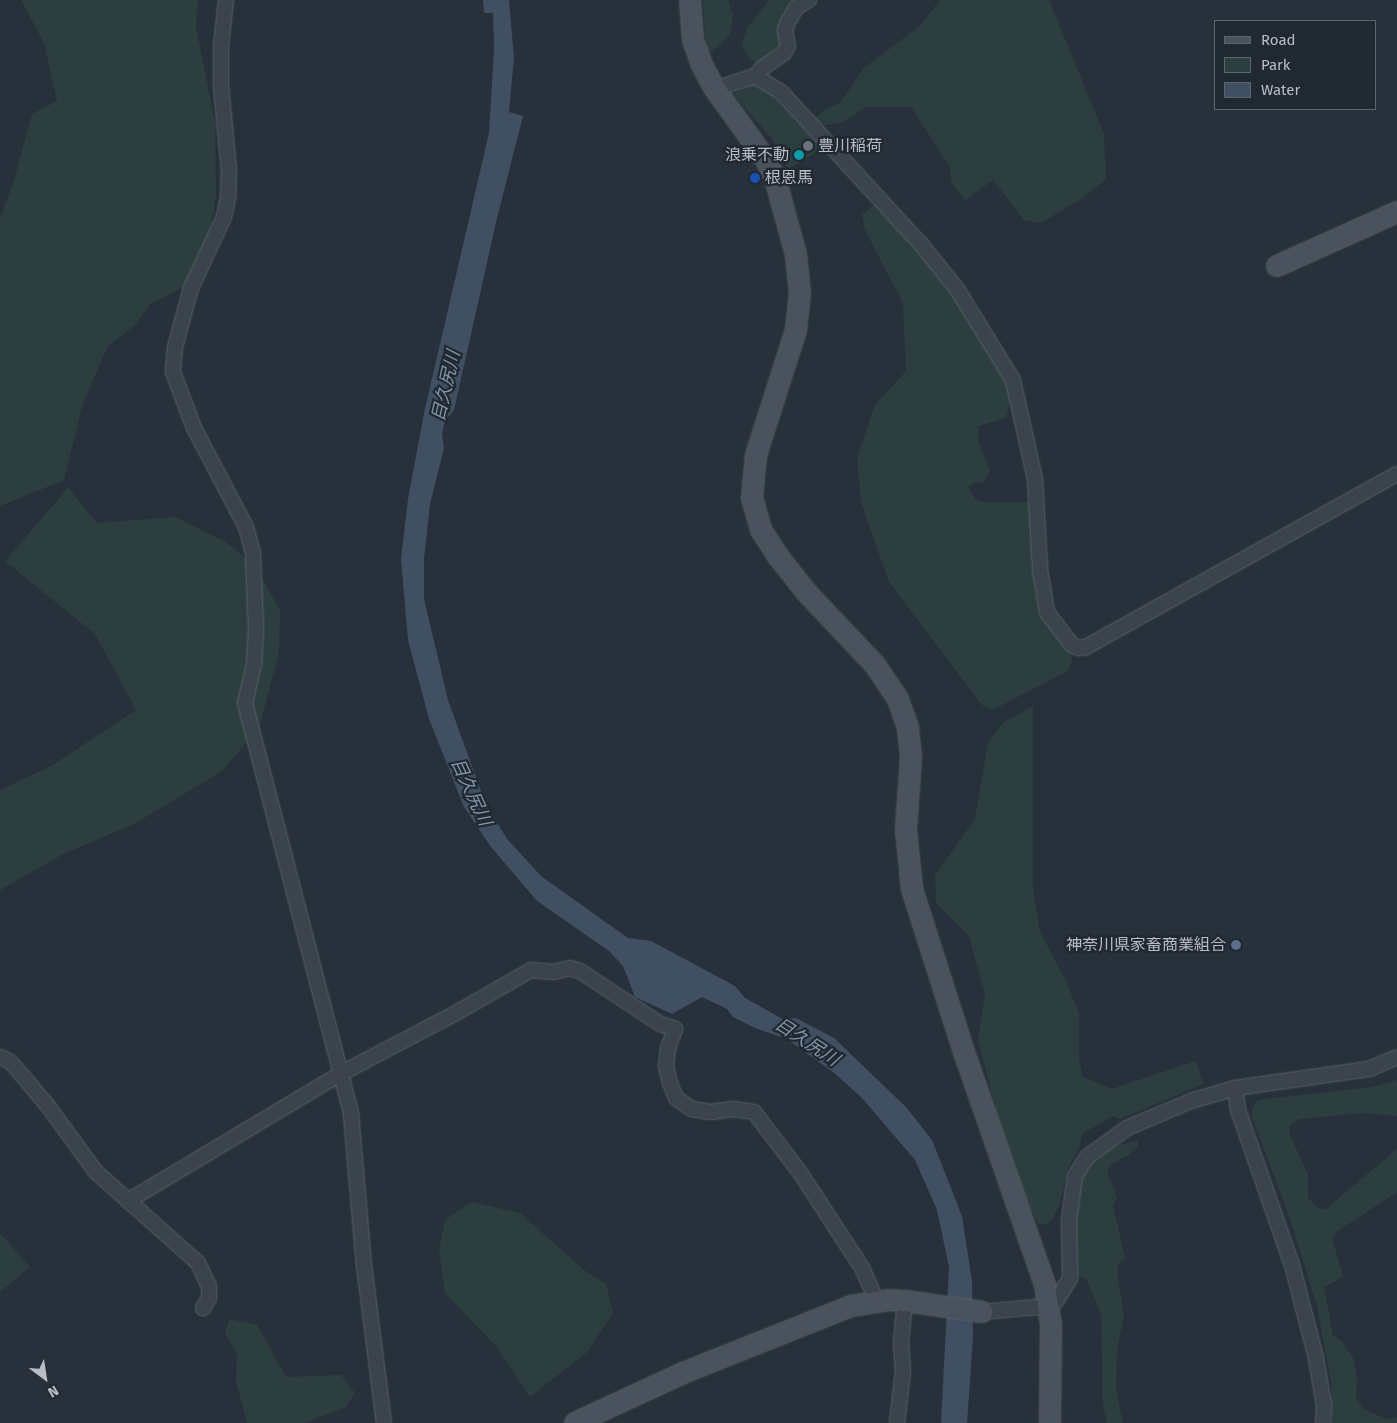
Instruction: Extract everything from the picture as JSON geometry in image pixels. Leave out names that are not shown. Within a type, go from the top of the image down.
[{"type":"street","points":[[226,0],[221,46],[221,86],[229,170],[228,198],[224,217],[191,288],[175,347],[173,372],[194,428],[246,527],[252,554],[256,629],[254,664],[245,703],[351,1114],[364,1264],[384,1423]]},
{"type":"street","points":[[690,0],[693,40],[715,89],[755,142],[774,178],[796,255],[800,292],[796,330],[756,455],[752,498],[761,530],[777,555],[806,593],[875,665],[898,699],[908,728],[911,758],[906,830],[912,889],[964,1052],[1045,1285],[1049,1305],[1052,1402],[1050,1423]]},
{"type":"street","points":[[715,89],[755,76],[760,69],[784,53],[788,46],[785,30],[788,22],[797,7],[809,0]]},
{"type":"street","points":[[755,76],[781,92],[921,244],[957,289],[1013,380],[1035,479],[1040,570],[1047,612],[1072,645],[1078,648],[1086,647],[1397,474]]},
{"type":"street","points":[[1276,266],[1397,212]]},
{"type":"street","points":[[128,1200],[342,1074],[456,1013],[531,970],[554,972],[570,968],[580,971],[654,1021],[675,1029],[668,1048],[666,1066],[676,1098],[692,1109],[711,1112],[733,1109],[754,1112],[800,1174],[862,1268],[877,1302]]},
{"type":"street","points":[[0,1057],[9,1061],[48,1106],[96,1172],[198,1263],[209,1288],[210,1298],[203,1308]]},
{"type":"street","points":[[575,1423],[683,1373],[851,1306],[877,1302],[911,1302],[982,1312],[1049,1305],[1057,1300],[1070,1278],[1068,1220],[1075,1176],[1087,1157],[1127,1128],[1191,1101],[1234,1088],[1369,1069],[1397,1057]]},
{"type":"street","points":[[1234,1088],[1238,1110],[1292,1265],[1316,1358],[1324,1406],[1323,1423]]},
{"type":"street","points":[[897,1423],[903,1371],[901,1342],[911,1302]]},
{"type":"green space","points":[[21,0],[198,0],[196,27],[215,122],[216,196],[208,246],[186,286],[150,304],[135,325],[107,347],[83,403],[64,480],[0,506],[0,219],[14,180],[32,114],[57,101],[44,43]]},
{"type":"green space","points":[[703,0],[728,0],[733,16],[730,35],[712,52],[707,48]]},
{"type":"green space","points":[[769,0],[799,0],[781,45],[758,64],[749,58],[742,46],[747,28]]},
{"type":"green space","points":[[940,0],[1049,0],[1104,134],[1106,179],[1084,197],[1041,223],[1024,220],[993,180],[965,200],[951,182],[950,167],[911,107],[866,107],[843,122],[828,125],[822,125],[814,120],[824,110],[840,103],[864,68],[920,26]]},
{"type":"green space","points":[[755,83],[766,89],[826,147],[788,169],[773,140],[733,94]]},
{"type":"green space","points":[[876,203],[980,318],[1013,385],[1006,418],[978,426],[979,444],[990,471],[983,483],[975,482],[968,487],[975,499],[984,502],[1028,502],[1037,512],[1047,609],[1068,644],[1072,661],[1068,671],[992,710],[982,705],[889,582],[861,502],[857,457],[875,405],[906,371],[903,303],[865,230],[862,215]]},
{"type":"green space","points":[[68,488],[97,523],[175,517],[224,541],[254,565],[280,610],[279,653],[259,728],[222,771],[134,824],[63,854],[0,890],[0,790],[53,765],[136,710],[95,634],[5,561]]},
{"type":"green space","points":[[1033,706],[1033,889],[1040,932],[1066,981],[1079,1014],[1079,1059],[1083,1077],[1112,1089],[1196,1061],[1203,1084],[1120,1119],[1113,1116],[1082,1134],[1079,1149],[1068,1168],[1060,1203],[1052,1220],[1045,1225],[1038,1223],[1012,1172],[978,1040],[985,995],[969,936],[936,903],[935,875],[975,819],[988,742],[1003,723]]},
{"type":"green space","points":[[1397,1080],[1397,1116],[1361,1113],[1299,1119],[1290,1125],[1289,1133],[1308,1175],[1308,1198],[1318,1208],[1326,1209],[1397,1149],[1397,1192],[1336,1232],[1333,1241],[1343,1277],[1324,1287],[1333,1336],[1342,1341],[1353,1358],[1357,1378],[1356,1398],[1365,1410],[1387,1419],[1397,1417],[1397,1423],[1332,1423],[1331,1382],[1317,1306],[1288,1213],[1252,1117],[1252,1108],[1258,1100],[1372,1087]]},
{"type":"green space","points":[[1137,1140],[1139,1145],[1128,1155],[1113,1163],[1107,1170],[1117,1198],[1113,1205],[1125,1258],[1118,1265],[1117,1272],[1124,1316],[1117,1350],[1116,1390],[1123,1423],[1107,1423],[1103,1404],[1101,1315],[1086,1278],[1076,1275],[1075,1220],[1080,1183],[1089,1163],[1102,1151]]},
{"type":"green space","points":[[471,1202],[520,1213],[584,1270],[606,1284],[613,1313],[587,1352],[530,1397],[496,1346],[445,1293],[439,1250],[445,1220]]},
{"type":"green space","points":[[0,1233],[30,1267],[0,1292]]},
{"type":"green space","points":[[229,1319],[257,1325],[286,1377],[341,1375],[355,1393],[346,1407],[304,1423],[247,1423],[236,1381],[237,1353],[225,1334]]},
{"type":"water","name":"目久尻川","points":[[483,0],[509,0],[514,58],[509,112],[523,116],[497,218],[454,410],[445,421],[442,434],[444,448],[430,504],[424,559],[424,599],[448,700],[485,802],[507,839],[541,876],[628,938],[651,941],[735,986],[745,998],[783,1019],[796,1018],[834,1038],[906,1107],[932,1140],[962,1216],[972,1281],[973,1337],[967,1423],[941,1423],[949,1267],[937,1210],[915,1160],[862,1098],[833,1072],[787,1039],[755,1028],[733,1017],[727,1009],[702,997],[672,1014],[635,997],[623,966],[609,951],[537,901],[491,847],[464,807],[429,719],[408,640],[401,559],[408,499],[424,413],[489,133],[494,48],[493,13],[484,13]]},
{"type":"place","name":"豊川稲荷","points":[[808,146]]},
{"type":"place","name":"浪乗不動","points":[[799,155]]},
{"type":"place","name":"根恩馬","points":[[755,178]]},
{"type":"place","name":"神奈川県家畜商業組合","points":[[1236,945]]}]
